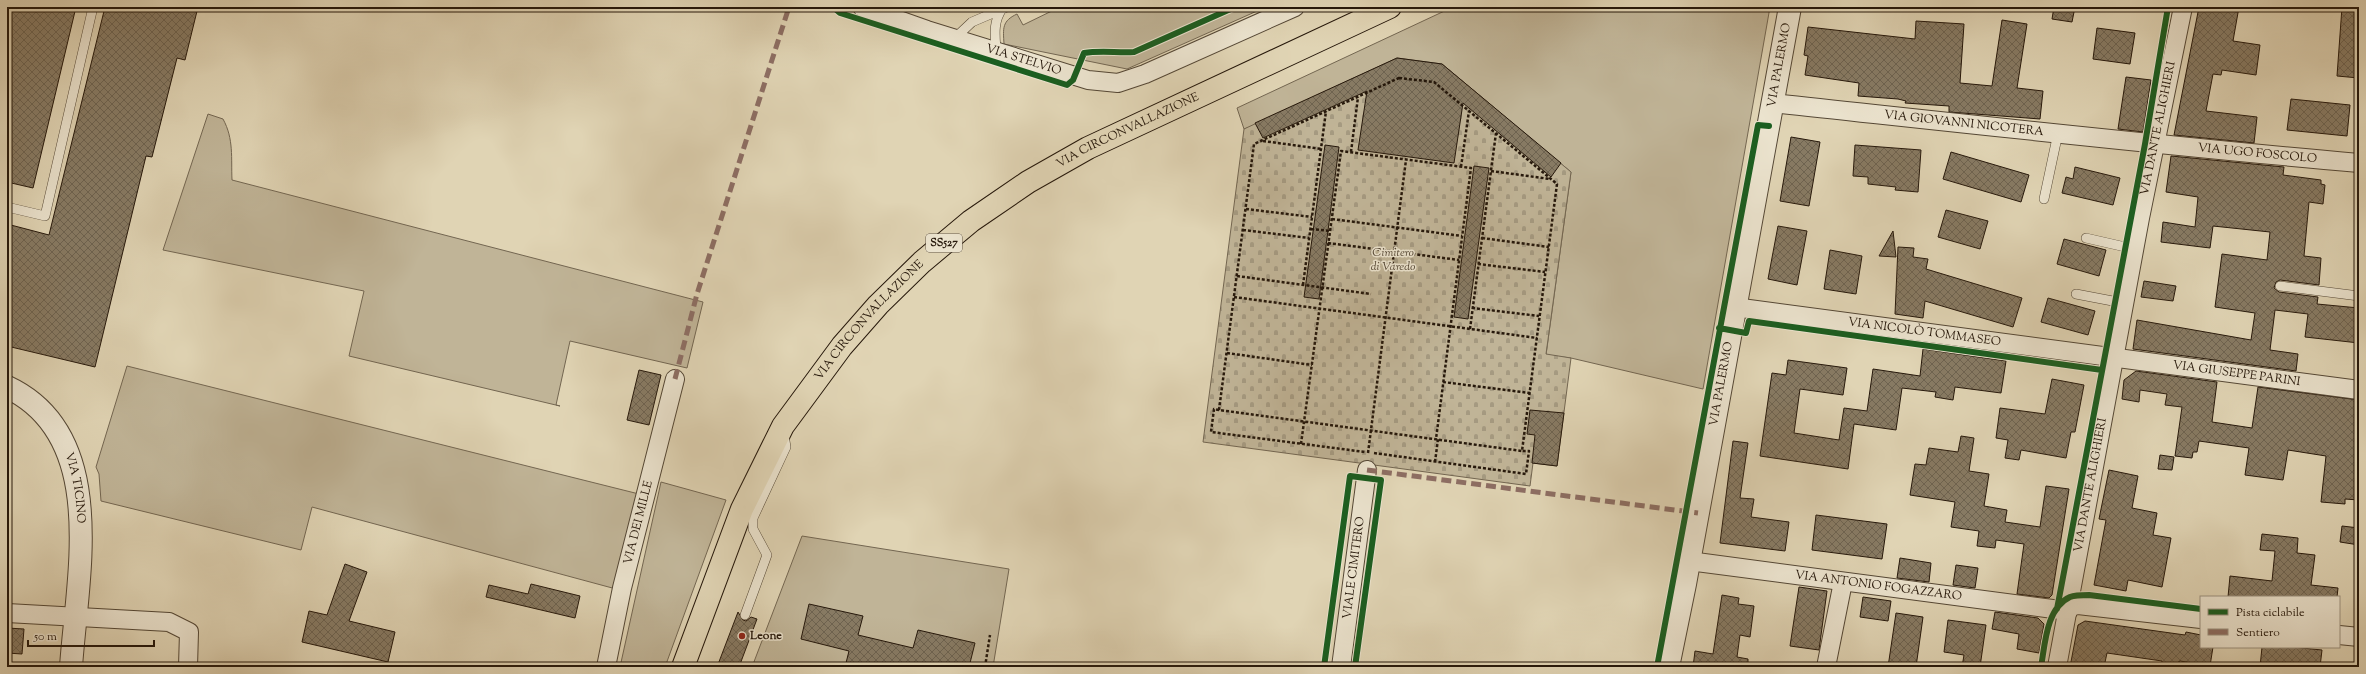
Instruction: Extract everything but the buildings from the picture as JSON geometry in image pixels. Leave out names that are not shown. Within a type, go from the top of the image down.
[{"type":"main road","name":"VIA CIRCONVALLAZIONE","points":[[683,667],[742,509],[783,426],[842,346],[878,305],[922,262],[977,217],[1028,182],[1088,148],[1390,7]]},
{"type":"street","name":"VIA STELVIO","points":[[862,7],[1088,80],[1118,83],[1145,74],[1295,7]]},
{"type":"street","name":"VIA PALERMO","points":[[1668,667],[1689,561],[1734,307],[1790,7]]},
{"type":"street","name":"VIA DANTE ALIGHIERI","points":[[2056,667],[2068,611],[2134,249],[2183,7]]},
{"type":"street","name":"VIA GIOVANNI NICOTERA","points":[[1772,104],[2058,133],[2155,145]]},
{"type":"street","name":"VIA UGO FOSCOLO","points":[[2155,145],[2359,164]]},
{"type":"street","name":"VIA NICOLÒ TOMMASEO","points":[[1734,307],[2114,358]]},
{"type":"street","name":"VIA GIUSEPPE PARINI","points":[[2114,358],[2359,390]]},
{"type":"street","name":"VIA DEI MILLE","points":[[606,667],[622,588],[655,452],[675,380]]},
{"type":"street","name":"VIA TICINO","points":[[7,387],[24,395],[51,421],[72,459],[81,506],[76,616],[71,667]]},
{"type":"street","name":"VIALE CIMITERO","points":[[1341,667],[1367,461]]},
{"type":"street","name":"VIA ANTONIO FOGAZZARO","points":[[1689,561],[2068,611]]},
{"type":"street","points":[[1826,667],[1843,582]]},
{"type":"street","points":[[2068,611],[2072,606],[2078,605],[2200,619]]},
{"type":"street","points":[[7,613],[170,622],[189,632],[188,667]]},
{"type":"street","points":[[2340,635],[2359,637]]},
{"type":"lane","points":[[7,207],[45,216],[93,7]]},
{"type":"lane","points":[[955,38],[972,22],[1004,8]]},
{"type":"lane","points":[[996,50],[995,28],[997,16],[1004,8]]},
{"type":"lane","points":[[2044,199],[2058,133]]},
{"type":"lane","points":[[2086,238],[2134,249]]},
{"type":"lane","points":[[2280,286],[2359,296]]},
{"type":"lane","points":[[2076,294],[2124,303]]},
{"type":"lane","points":[[745,615],[767,555],[753,529],[753,518],[786,448],[783,426]]},
{"type":"path","points":[[1219,410],[1254,144],[1399,78],[1434,82],[1557,184],[1522,450]]},
{"type":"path","points":[[1351,152],[1358,96]]},
{"type":"path","points":[[1303,285],[1326,111]]},
{"type":"path","points":[[1461,167],[1469,111]]},
{"type":"path","points":[[1470,329],[1496,133]]},
{"type":"path","points":[[1262,141],[1322,148]]},
{"type":"path","points":[[1301,444],[1341,151],[1471,168],[1443,382],[1435,462]]},
{"type":"path","points":[[1367,461],[1406,160]]},
{"type":"path","points":[[1491,171],[1551,179]]},
{"type":"path","points":[[1246,209],[1312,218]]},
{"type":"path","points":[[1332,219],[1462,236]]},
{"type":"path","points":[[1311,229],[1330,231]]},
{"type":"path","points":[[1243,230],[1309,238]]},
{"type":"path","points":[[1482,238],[1549,247]]},
{"type":"path","points":[[1328,243],[1459,260]]},
{"type":"path","points":[[1478,264],[1545,272]]},
{"type":"path","points":[[1237,276],[1371,294]]},
{"type":"path","points":[[1234,297],[1537,338]]},
{"type":"path","points":[[1472,308],[1540,316]]},
{"type":"path","points":[[1227,353],[1312,365]]},
{"type":"path","points":[[1443,382],[1530,394]]},
{"type":"path","points":[[1214,409],[1371,430],[1529,451],[1526,474],[1435,462],[1367,461],[1301,444],[1211,432],[1214,409]]},
{"type":"path","points":[[985,667],[990,635]]},
{"type":"green space","points":[[1060,7],[1266,7],[1127,69],[1004,44],[1004,26],[1008,19],[1017,14],[1023,25]]},
{"type":"green space","points":[[1453,7],[1770,7],[1703,389],[1571,358],[1546,355],[1571,172],[1442,64],[1244,129],[1237,108]]},
{"type":"green space","name":"Cimitero di Varedo","points":[[1397,58],[1442,64],[1571,172],[1546,354],[1571,358],[1557,466],[1533,463],[1530,486],[1203,442],[1244,129]]},
{"type":"green space","points":[[208,114],[223,119],[227,126],[231,149],[232,180],[703,302],[687,368],[570,341],[556,405],[560,406],[349,356],[364,291],[163,250]]},
{"type":"green space","points":[[127,366],[639,494],[616,589],[312,507],[301,550],[101,501],[99,474],[96,467]]},
{"type":"green space","points":[[661,482],[726,500],[665,667],[620,667]]},
{"type":"green space","points":[[802,536],[1009,569],[993,667],[752,667]]},
{"type":"marked path","points":[[675,379],[697,294],[789,7]]},
{"type":"marked path","points":[[1367,470],[1698,513]]},
{"type":"cycle path","points":[[833,7],[840,13],[1067,85],[1073,80],[1084,53],[1134,52],[1235,7]]},
{"type":"cycle path","points":[[2057,609],[2145,144],[2168,7]]},
{"type":"cycle path","points":[[1657,667],[1758,125],[1769,126]]},
{"type":"cycle path","points":[[1719,328],[1746,333],[1749,321],[2102,370]]},
{"type":"cycle path","points":[[1324,667],[1350,476],[1381,480],[1355,667]]},
{"type":"cycle path","points":[[2041,667],[2051,618],[2062,602],[2070,597],[2077,595],[2089,595],[2200,609]]},
{"type":"place","name":"Leone","points":[[742,636]]}]
